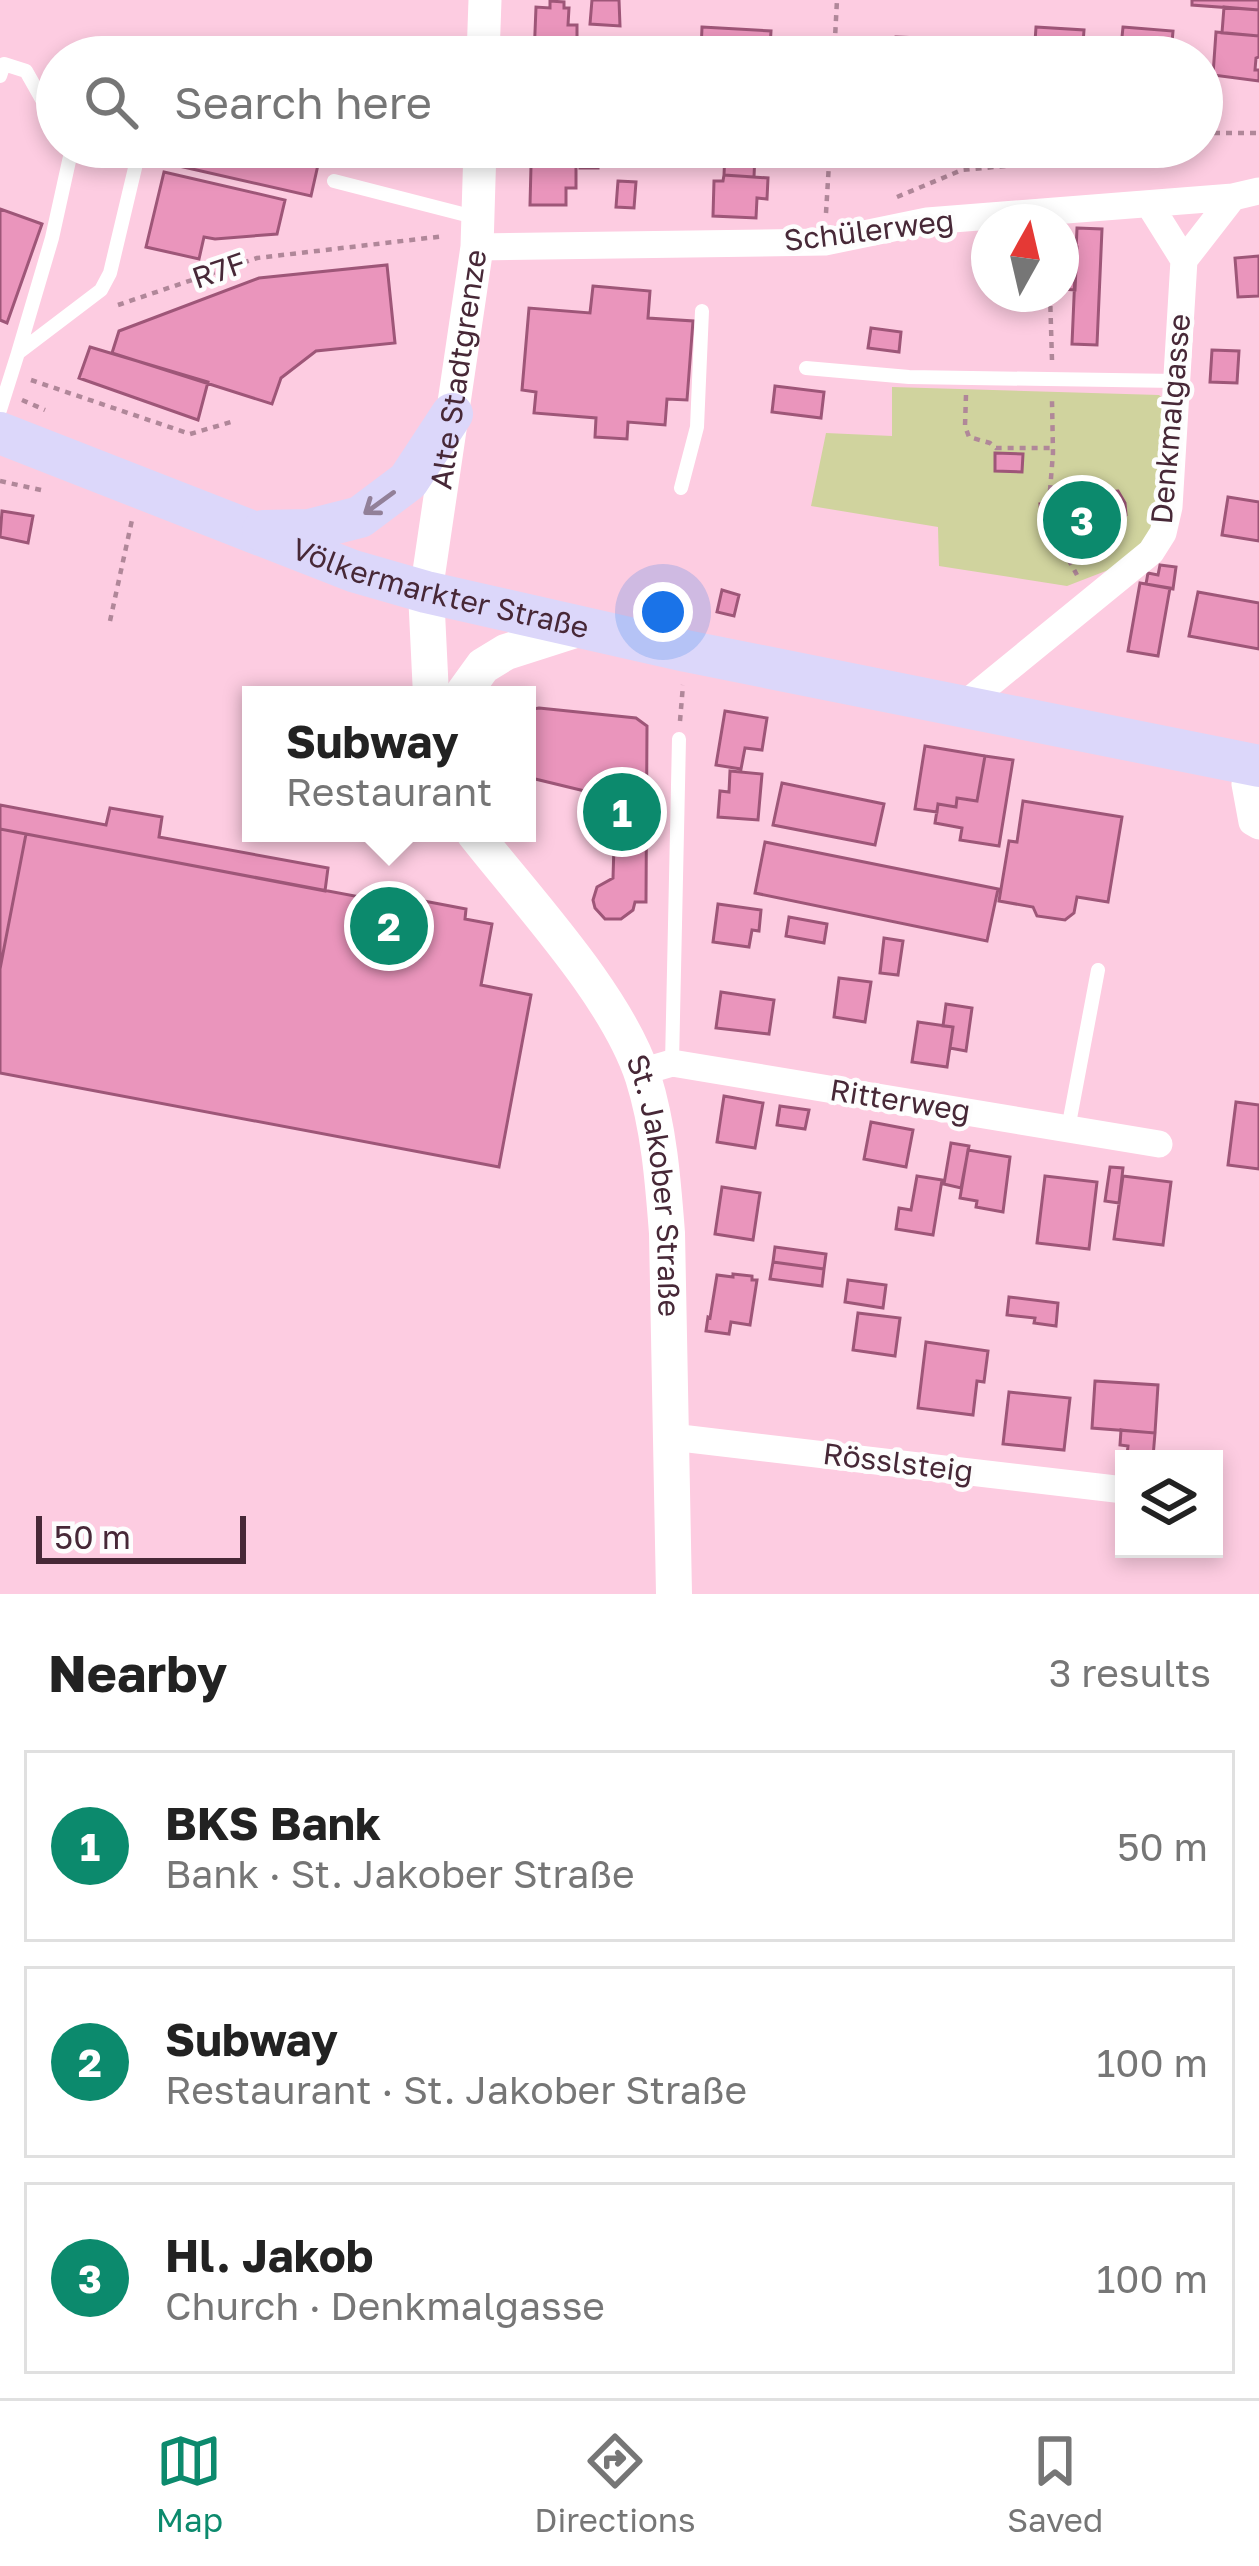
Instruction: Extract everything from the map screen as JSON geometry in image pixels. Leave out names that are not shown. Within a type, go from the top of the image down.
[{"type":"main road","name":"Völkermarkter Straße","points":[[3,413],[253,532],[353,571],[686,651],[1177,750],[1254,780]]},
{"type":"main road","points":[[253,532],[309,530],[360,517],[408,481],[452,414]]},
{"type":"main road","points":[[426,592],[431,686]]},
{"type":"main road","points":[[468,686],[483,665],[506,652],[581,628]]},
{"type":"main road","name":"St. Jakober Straße","points":[[481,842],[657,1067],[653,1117],[667,1233],[674,1594]]},
{"type":"street","points":[[484,36],[485,0]]},
{"type":"street","name":"Alte Stadtgrenze","points":[[426,592],[477,233],[479,168]]},
{"type":"street","points":[[1149,204],[1184,260],[1246,194]]},
{"type":"street","name":"Schülerweg","points":[[477,233],[825,242],[927,221],[1246,194]]},
{"type":"street","name":"Denkmalgasse","points":[[960,708],[1151,552],[1163,532],[1169,507],[1184,260]]},
{"type":"street","points":[[1254,780],[1252,822],[1259,826]]},
{"type":"street","name":"Ritterweg","points":[[657,1067],[1159,1144]]},
{"type":"street","name":"Rösslsteig","points":[[673,1437],[1115,1489]]},
{"type":"lane","points":[[0,76],[4,64],[26,71],[36,89]]},
{"type":"lane","points":[[3,413],[67,168]]},
{"type":"lane","points":[[18,353],[101,290],[110,273],[135,168]]},
{"type":"lane","points":[[334,181],[477,233]]},
{"type":"lane","points":[[681,488],[697,428],[702,310]]},
{"type":"lane","points":[[806,368],[909,376],[1176,381]]},
{"type":"lane","points":[[0,410],[3,413]]},
{"type":"lane","points":[[657,1067],[679,739]]},
{"type":"lane","points":[[1068,1129],[1098,970]]},
{"type":"path","points":[[835,36],[837,0]]},
{"type":"path","points":[[1223,133],[1259,134]]},
{"type":"path","points":[[825,242],[829,168]]},
{"type":"path","points":[[884,202],[962,170],[985,168]]},
{"type":"path","name":"R7F","points":[[71,313],[122,304],[257,258],[477,233]]},
{"type":"path","points":[[1049,503],[1050,312]]},
{"type":"path","points":[[12,374],[190,434],[231,422]]},
{"type":"path","points":[[966,377],[969,437],[996,448],[1053,448]]},
{"type":"path","points":[[3,413],[47,411]]},
{"type":"path","points":[[110,621],[132,520]]},
{"type":"path","points":[[1051,528],[1091,600]]},
{"type":"path","points":[[679,739],[686,651]]},
{"type":"green space","points":[[892,387],[1159,395],[1165,400],[1155,526],[1129,562],[1067,586],[939,566],[938,527],[811,506],[826,433],[892,436]]},
{"type":"building","points":[[592,0],[619,0],[620,26],[590,24]]},
{"type":"building","points":[[1192,0],[1259,0],[1259,10],[1192,5]]},
{"type":"building","points":[[550,1],[564,2],[564,8],[569,8],[568,25],[577,25],[577,36],[535,36],[536,7],[550,8]]},
{"type":"building","points":[[1224,7],[1259,10],[1259,36],[1222,33]]},
{"type":"building","points":[[702,27],[771,31],[771,36],[702,36]]},
{"type":"building","points":[[1036,27],[1084,30],[1084,36],[1035,36]]},
{"type":"building","points":[[1123,27],[1173,31],[1173,36],[1122,36]]},
{"type":"building","points":[[1216,32],[1259,36],[1255,70],[1259,70],[1259,81],[1223,76],[1223,36],[1216,36]]},
{"type":"building","points":[[188,168],[317,168],[311,196]]},
{"type":"building","points":[[531,168],[576,168],[576,188],[566,188],[566,205],[530,205]]},
{"type":"building","points":[[724,168],[754,168],[754,177],[724,175]]},
{"type":"building","points":[[164,172],[285,200],[277,234],[204,237],[199,259],[146,247]]},
{"type":"building","points":[[724,175],[768,178],[767,199],[757,198],[756,218],[713,216],[714,181],[723,181]]},
{"type":"building","points":[[618,181],[636,182],[634,208],[616,207]]},
{"type":"building","points":[[0,209],[42,224],[7,323],[0,320]]},
{"type":"building","points":[[1079,228],[1102,229],[1097,345],[1072,344],[1073,312],[1079,312]]},
{"type":"building","points":[[1259,256],[1259,296],[1238,297],[1235,258]]},
{"type":"building","points":[[387,265],[395,343],[316,351],[281,378],[272,404],[112,353],[119,331],[259,278]]},
{"type":"building","points":[[593,286],[650,291],[648,318],[693,321],[687,400],[667,399],[665,425],[628,422],[627,439],[595,437],[596,418],[534,413],[536,392],[522,390],[529,308],[590,313]]},
{"type":"building","points":[[871,328],[901,332],[899,352],[868,348]]},
{"type":"building","points":[[90,347],[208,382],[198,420],[79,378]]},
{"type":"building","points":[[1212,350],[1239,351],[1237,383],[1210,382]]},
{"type":"building","points":[[775,386],[824,392],[821,418],[772,412]]},
{"type":"building","points":[[995,453],[1023,454],[1022,472],[995,471]]},
{"type":"building","points":[[1118,491],[1126,515],[1119,525],[1108,526],[1110,543],[1087,545],[1086,530],[1042,528],[1040,504],[1057,503],[1057,496]]},
{"type":"building","points":[[1228,497],[1259,502],[1259,541],[1222,535]]},
{"type":"building","points":[[2,511],[33,516],[28,543],[0,537]]},
{"type":"building","points":[[1160,565],[1176,567],[1173,589],[1146,584],[1148,573],[1158,575]]},
{"type":"building","points":[[1140,583],[1170,588],[1158,656],[1128,651]]},
{"type":"building","points":[[722,590],[739,595],[734,616],[717,612]]},
{"type":"building","points":[[1198,592],[1259,603],[1259,649],[1189,636]]},
{"type":"building","points":[[536,708],[636,718],[647,726],[646,902],[635,902],[621,919],[605,919],[593,900],[597,887],[613,878],[614,845],[600,837],[597,794],[536,779]]},
{"type":"building","points":[[725,711],[767,718],[762,750],[745,748],[741,769],[716,765]]},
{"type":"building","points":[[925,746],[985,756],[977,801],[957,798],[956,807],[938,804],[937,812],[915,809]]},
{"type":"building","points":[[985,756],[1013,760],[999,846],[960,840],[962,828],[935,823],[938,804],[956,807],[957,798],[977,801]]},
{"type":"building","points":[[730,771],[762,774],[758,820],[718,817],[720,791],[729,792]]},
{"type":"building","points":[[782,783],[884,804],[875,845],[773,825]]},
{"type":"building","points":[[1023,801],[1122,817],[1108,902],[1077,897],[1074,913],[1065,920],[1037,916],[1033,907],[999,901],[1009,841],[1017,842]]},
{"type":"building","points":[[0,805],[106,825],[110,808],[162,817],[159,837],[328,868],[325,891],[0,829]]},
{"type":"building","points":[[0,829],[26,834],[0,969]]},
{"type":"building","points":[[26,834],[381,901],[382,893],[466,909],[465,919],[492,924],[481,985],[531,995],[499,1167],[0,1073],[0,969]]},
{"type":"building","points":[[765,842],[998,889],[987,941],[755,893]]},
{"type":"building","points":[[718,904],[761,910],[759,931],[752,930],[749,947],[713,942]]},
{"type":"building","points":[[789,917],[827,924],[824,943],[786,936]]},
{"type":"building","points":[[884,938],[903,941],[898,975],[880,973]]},
{"type":"building","points":[[839,978],[871,982],[865,1022],[834,1017]]},
{"type":"building","points":[[721,992],[774,1000],[769,1034],[716,1028]]},
{"type":"building","points":[[946,1004],[972,1008],[966,1051],[950,1048],[953,1027],[943,1026]]},
{"type":"building","points":[[918,1022],[953,1027],[947,1067],[912,1062]]},
{"type":"building","points":[[724,1096],[763,1103],[755,1148],[717,1142]]},
{"type":"building","points":[[1236,1102],[1259,1105],[1259,1169],[1228,1165]]},
{"type":"building","points":[[780,1106],[809,1110],[805,1129],[777,1125]]},
{"type":"building","points":[[871,1122],[913,1130],[906,1167],[864,1159]]},
{"type":"building","points":[[951,1143],[969,1146],[961,1188],[944,1184]]},
{"type":"building","points":[[968,1150],[1010,1157],[1003,1212],[976,1207],[977,1201],[960,1198]]},
{"type":"building","points":[[1110,1167],[1123,1168],[1119,1203],[1105,1201]]},
{"type":"building","points":[[917,1176],[942,1180],[933,1235],[896,1229],[899,1208],[911,1210]]},
{"type":"building","points":[[1045,1176],[1097,1182],[1089,1249],[1037,1243]]},
{"type":"building","points":[[1123,1176],[1171,1182],[1163,1245],[1114,1239]]},
{"type":"building","points":[[722,1187],[760,1193],[753,1240],[715,1234]]},
{"type":"building","points":[[775,1247],[826,1254],[824,1269],[773,1262]]},
{"type":"building","points":[[773,1262],[824,1269],[822,1286],[770,1279]]},
{"type":"building","points":[[717,1275],[757,1280],[750,1325],[731,1322],[729,1334],[706,1331]]},
{"type":"building","points":[[848,1280],[886,1285],[883,1308],[845,1302]]},
{"type":"building","points":[[1009,1297],[1058,1303],[1056,1326],[1007,1315]]},
{"type":"building","points":[[858,1313],[900,1318],[895,1356],[853,1350]]},
{"type":"building","points":[[926,1342],[988,1351],[984,1382],[977,1381],[973,1415],[918,1408]]},
{"type":"building","points":[[1095,1381],[1158,1385],[1155,1433],[1092,1428]]},
{"type":"building","points":[[1009,1392],[1070,1398],[1064,1450],[1003,1444]]},
{"type":"building","points":[[1121,1430],[1155,1433],[1154,1450],[1128,1450],[1120,1445]]},
{"type":"place","name":"Hl. Jakob","points":[[1082,520]]},
{"type":"place","name":"BKS Bank","points":[[622,812]]},
{"type":"place","name":"Subway","points":[[389,926]]}]
